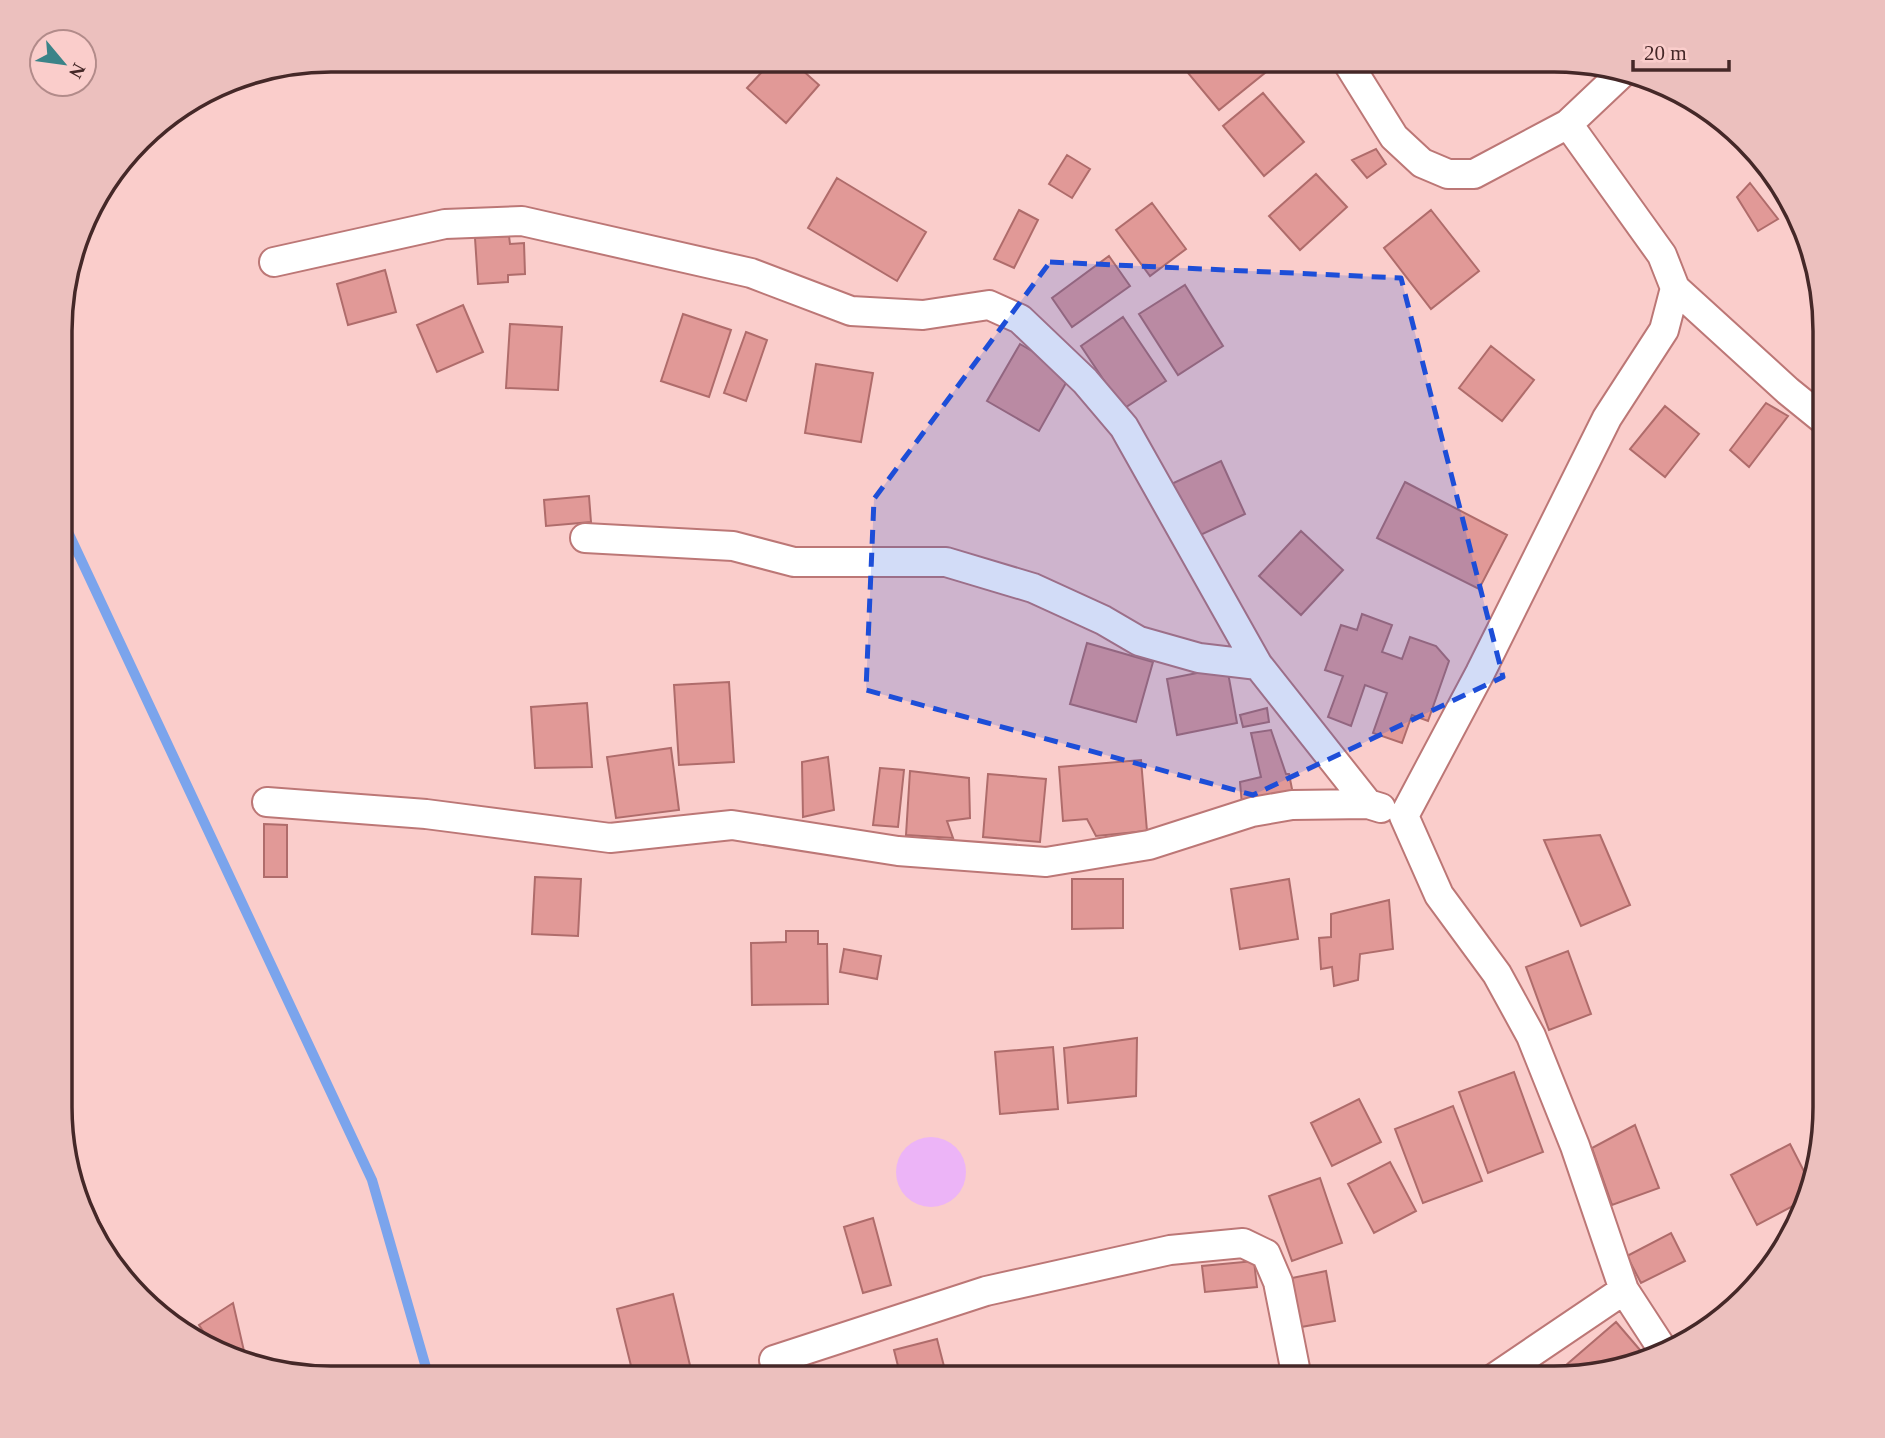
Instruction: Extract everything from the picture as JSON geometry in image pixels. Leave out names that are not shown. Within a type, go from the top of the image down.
[{"type":"street","points":[[1353,72],[1394,137],[1422,163],[1448,174],[1474,174],[1568,124],[1615,80]]},
{"type":"street","points":[[1568,124],[1662,255],[1675,288],[1813,411]]},
{"type":"street","points":[[274,262],[445,225],[522,221],[751,273],[851,311],[923,315],[989,305],[1020,319],[1085,381],[1124,427],[1258,664],[1368,804]]},
{"type":"street","points":[[1404,816],[1480,673],[1607,418],[1664,330],[1675,288]]},
{"type":"street","points":[[585,538],[733,546],[794,562],[946,562],[1033,588],[1103,620],[1139,641],[1199,658],[1258,664]]},
{"type":"street","points":[[267,802],[426,814],[610,838],[732,825],[898,851],[1046,862],[1149,845],[1252,812],[1292,804],[1368,804],[1404,816],[1439,895],[1497,974],[1531,1036],[1575,1146],[1624,1290],[1659,1344]]},
{"type":"street","points":[[774,1360],[986,1291],[1170,1250],[1243,1243],[1266,1254],[1278,1282],[1295,1366]]},
{"type":"street","points":[[1511,1366],[1624,1290]]},
{"type":"highlighted area","points":[[1050,262],[1401,278],[1503,677],[1253,795],[866,690],[874,499]]},
{"type":"shaded area","points":[[931,1137],[956,1147],[966,1172],[956,1197],[931,1207],[906,1197],[896,1172],[906,1147]]},
{"type":"building","points":[[762,72],[804,72],[819,85],[786,123],[747,88]]},
{"type":"building","points":[[1189,72],[1266,72],[1219,110]]},
{"type":"building","points":[[1263,93],[1304,142],[1264,176],[1223,126]]},
{"type":"building","points":[[1376,149],[1386,164],[1367,178],[1352,160]]},
{"type":"building","points":[[1067,155],[1090,169],[1072,198],[1049,184]]},
{"type":"building","points":[[1316,174],[1347,207],[1300,250],[1269,216]]},
{"type":"building","points":[[837,178],[926,232],[897,281],[808,228]]},
{"type":"building","points":[[1750,183],[1778,219],[1758,231],[1737,197]]},
{"type":"building","points":[[1152,203],[1186,249],[1150,276],[1116,230]]},
{"type":"building","points":[[1019,210],[1038,220],[1014,268],[994,259]]},
{"type":"building","points":[[1431,210],[1479,271],[1431,309],[1384,248]]},
{"type":"building","points":[[509,236],[510,244],[524,243],[525,274],[508,275],[508,282],[478,284],[475,238]]},
{"type":"building","points":[[1109,256],[1130,286],[1072,327],[1052,298]]},
{"type":"building","points":[[385,270],[396,312],[348,325],[337,284]]},
{"type":"building","points":[[1185,285],[1223,346],[1178,375],[1139,314]]},
{"type":"building","points":[[463,305],[483,352],[437,372],[417,325]]},
{"type":"building","points":[[683,314],[731,330],[709,397],[661,381]]},
{"type":"building","points":[[1123,317],[1166,381],[1123,409],[1081,346]]},
{"type":"building","points":[[510,324],[562,327],[558,390],[506,388]]},
{"type":"building","points":[[746,332],[767,340],[746,401],[724,393]]},
{"type":"building","points":[[1020,344],[1071,374],[1039,431],[987,401]]},
{"type":"building","points":[[1491,346],[1534,380],[1502,421],[1459,388]]},
{"type":"building","points":[[816,364],[873,373],[861,442],[805,433]]},
{"type":"building","points":[[1766,403],[1788,416],[1749,467],[1730,450]]},
{"type":"building","points":[[1665,406],[1699,434],[1665,477],[1630,449]]},
{"type":"building","points":[[1221,461],[1245,514],[1192,539],[1167,486]]},
{"type":"building","points":[[1405,482],[1507,535],[1479,589],[1377,538]]},
{"type":"building","points":[[589,496],[591,522],[546,526],[544,500]]},
{"type":"building","points":[[1301,531],[1343,570],[1301,615],[1259,576]]},
{"type":"building","points":[[1362,614],[1392,625],[1382,652],[1402,659],[1410,637],[1436,646],[1449,661],[1428,721],[1412,715],[1402,743],[1373,733],[1387,693],[1365,685],[1351,726],[1328,717],[1343,676],[1325,670],[1341,625],[1357,630]]},
{"type":"building","points":[[1087,643],[1153,662],[1136,722],[1070,704]]},
{"type":"building","points":[[1227,667],[1237,723],[1177,735],[1167,679]]},
{"type":"building","points":[[729,682],[734,762],[679,765],[674,685]]},
{"type":"building","points":[[587,703],[592,767],[535,768],[531,707]]},
{"type":"building","points":[[1267,708],[1269,722],[1243,727],[1240,715]]},
{"type":"building","points":[[1271,730],[1286,774],[1289,774],[1293,794],[1242,805],[1240,782],[1261,777],[1251,733]]},
{"type":"building","points":[[671,748],[679,810],[616,818],[607,757]]},
{"type":"building","points":[[828,757],[834,810],[803,817],[802,762]]},
{"type":"building","points":[[1141,760],[1147,831],[1096,836],[1087,819],[1063,821],[1059,767]]},
{"type":"building","points":[[880,768],[904,770],[898,827],[873,825]]},
{"type":"building","points":[[910,771],[969,778],[970,818],[947,821],[953,838],[906,835]]},
{"type":"building","points":[[988,774],[1046,779],[1040,842],[983,837]]},
{"type":"building","points":[[264,824],[287,825],[287,877],[264,877]]},
{"type":"building","points":[[1600,835],[1630,905],[1581,926],[1544,840]]},
{"type":"building","points":[[535,877],[581,879],[578,936],[532,934]]},
{"type":"building","points":[[1072,879],[1123,879],[1123,928],[1072,929]]},
{"type":"building","points":[[1289,879],[1298,939],[1240,949],[1231,889]]},
{"type":"building","points":[[1389,900],[1393,949],[1360,954],[1358,980],[1334,986],[1332,967],[1321,969],[1319,938],[1331,937],[1331,914]]},
{"type":"building","points":[[786,931],[818,931],[818,944],[827,944],[828,1004],[752,1005],[751,943],[786,942]]},
{"type":"building","points":[[844,949],[881,956],[877,979],[840,972]]},
{"type":"building","points":[[1568,951],[1591,1014],[1549,1030],[1526,967]]},
{"type":"building","points":[[1137,1038],[1136,1096],[1068,1103],[1064,1048]]},
{"type":"building","points":[[1053,1047],[1058,1109],[1000,1114],[995,1052]]},
{"type":"building","points":[[1514,1072],[1543,1152],[1488,1173],[1459,1092]]},
{"type":"building","points":[[1359,1099],[1381,1142],[1332,1166],[1311,1123]]},
{"type":"building","points":[[1453,1106],[1482,1181],[1423,1203],[1395,1129]]},
{"type":"building","points":[[1635,1125],[1659,1188],[1612,1205],[1592,1148]]},
{"type":"building","points":[[1790,1144],[1804,1172],[1794,1205],[1757,1225],[1731,1175]]},
{"type":"building","points":[[1390,1162],[1416,1211],[1374,1233],[1348,1184]]},
{"type":"building","points":[[1320,1178],[1342,1243],[1292,1261],[1269,1196]]},
{"type":"building","points":[[92,1207],[112,1246],[98,1222]]},
{"type":"building","points":[[873,1218],[891,1285],[863,1293],[844,1227]]},
{"type":"building","points":[[1671,1233],[1685,1261],[1641,1283],[1627,1256]]},
{"type":"building","points":[[1254,1261],[1257,1287],[1205,1292],[1202,1266]]},
{"type":"building","points":[[1326,1271],[1335,1321],[1301,1327],[1292,1278]]},
{"type":"building","points":[[673,1294],[690,1366],[631,1366],[617,1309]]},
{"type":"building","points":[[233,1303],[244,1351],[205,1334],[199,1325]]},
{"type":"building","points":[[1616,1322],[1641,1352],[1605,1361],[1565,1366]]},
{"type":"building","points":[[937,1339],[944,1366],[898,1366],[894,1350]]},
{"type":"waterway","points":[[72,540],[372,1180],[426,1366]]}]
